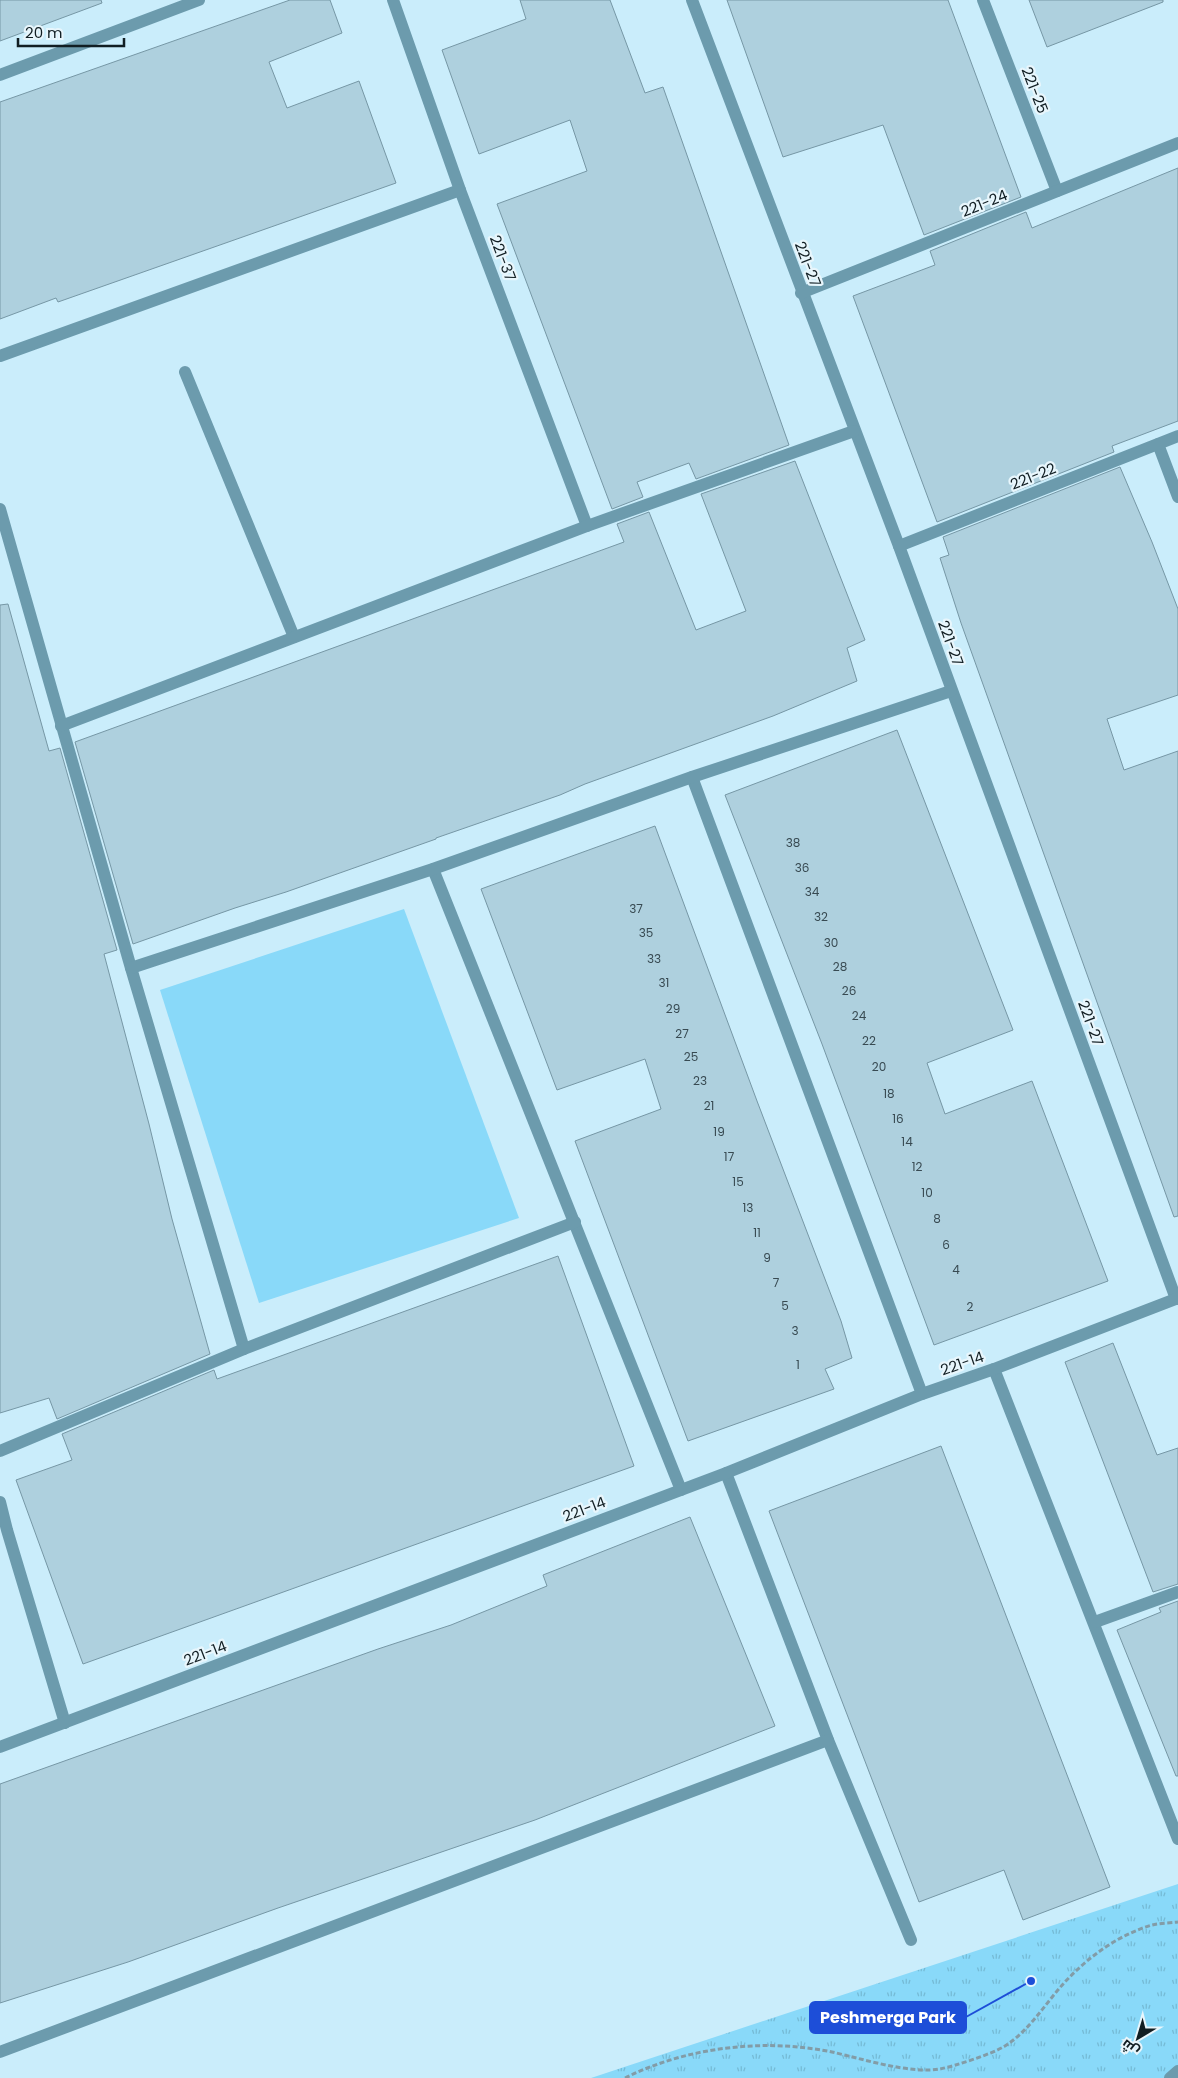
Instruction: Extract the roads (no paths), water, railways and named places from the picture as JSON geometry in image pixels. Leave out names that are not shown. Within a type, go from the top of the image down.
[{"type":"street","points":[[0,75],[199,0]]},
{"type":"street","name":"221-37","points":[[393,0],[460,190],[587,526]]},
{"type":"street","name":"221-27","points":[[692,0],[801,293],[899,546],[951,691],[1177,1298]]},
{"type":"street","name":"221-25","points":[[983,0],[1057,191]]},
{"type":"street","name":"221-24","points":[[801,293],[1178,143]]},
{"type":"street","points":[[0,356],[460,190]]},
{"type":"street","points":[[186,372],[294,637]]},
{"type":"street","points":[[61,726],[587,526],[854,431]]},
{"type":"street","name":"221-22","points":[[899,546],[1178,436]]},
{"type":"street","points":[[1158,444],[1178,497]]},
{"type":"street","points":[[0,509],[131,968],[244,1350]]},
{"type":"street","points":[[131,968],[433,869],[692,777],[951,691]]},
{"type":"street","points":[[692,777],[922,1394]]},
{"type":"street","points":[[433,869],[681,1490]]},
{"type":"street","points":[[0,1451],[244,1350],[575,1222]]},
{"type":"street","name":"221-14","points":[[0,1747],[726,1473],[922,1394],[994,1369],[1177,1298]]},
{"type":"street","points":[[994,1369],[1178,1839]]},
{"type":"street","points":[[726,1473],[828,1740],[911,1940]]},
{"type":"street","points":[[0,1502],[3,1531],[65,1723]]},
{"type":"street","points":[[1094,1622],[1178,1592]]},
{"type":"street","points":[[0,2052],[828,1740]]},
{"type":"street","points":[[1170,2078],[1178,2071]]},
{"type":"place","name":"Peshmerga Park","points":[[1031,1981]]}]
